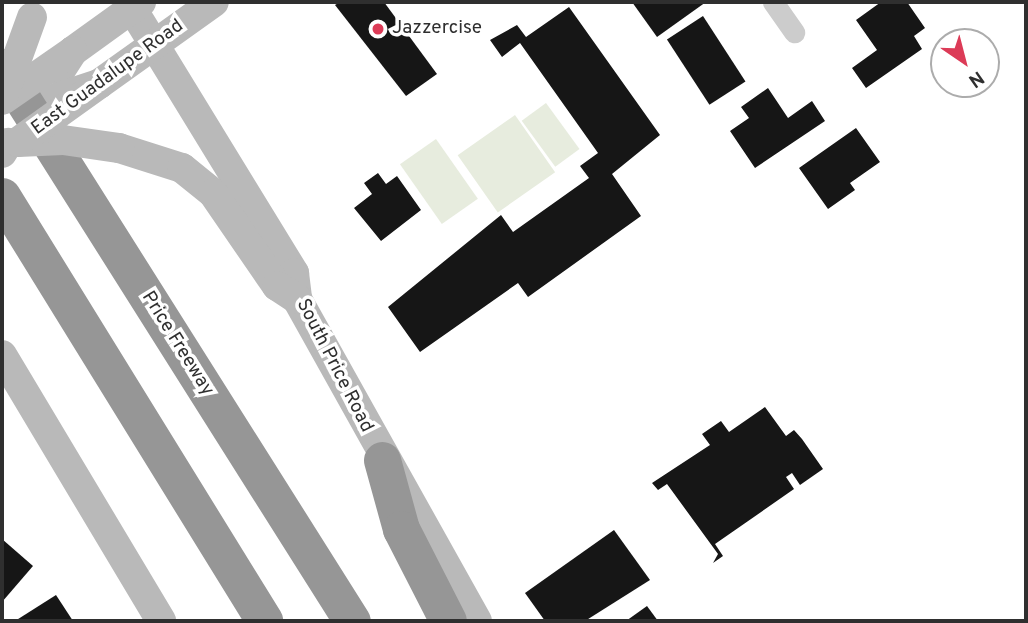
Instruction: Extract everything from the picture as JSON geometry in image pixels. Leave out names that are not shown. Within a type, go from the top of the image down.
[{"type":"highway","name":"Price Freeway","points":[[2,67],[352,621]]},
{"type":"highway","points":[[2,196],[264,621]]},
{"type":"highway","points":[[382,460],[401,529],[447,621]]},
{"type":"main road","name":"East Guadalupe Road","points":[[5,142],[99,84],[215,2]]},
{"type":"main road","name":"South Price Road","points":[[134,4],[294,273],[297,299],[382,460],[422,516],[477,621]]},
{"type":"main road","points":[[2,100],[73,51],[134,4]]},
{"type":"main road","points":[[2,100],[33,9]]},
{"type":"main road","points":[[5,142],[73,51]]},
{"type":"main road","points":[[35,105],[99,84]]},
{"type":"main road","points":[[5,142],[63,140],[119,148],[182,168],[206,187],[243,230],[277,286],[297,299]]},
{"type":"main road","points":[[2,355],[161,621]]},
{"type":"street","points":[[773,2],[794,32]]},
{"type":"shaded area","points":[[546,103],[580,149],[555,167],[522,121]]},
{"type":"shaded area","points":[[515,115],[555,172],[498,212],[458,155]]},
{"type":"shaded area","points":[[436,139],[478,199],[442,224],[400,164]]},
{"type":"building","name":"Jazzercise","points":[[340,2],[384,2],[437,74],[406,96],[335,5]]},
{"type":"building","points":[[632,2],[706,2],[657,37]]},
{"type":"building","points":[[881,2],[907,2],[925,28],[914,36],[922,49],[866,88],[852,68],[877,50],[856,20]]},
{"type":"building","points":[[569,7],[660,135],[612,174],[641,216],[528,297],[518,283],[420,352],[388,307],[501,215],[513,232],[589,178],[580,166],[598,153],[520,43],[502,57],[490,40],[517,25],[526,37]]},
{"type":"building","points":[[703,16],[745,81],[709,105],[667,39]]},
{"type":"building","points":[[768,88],[788,118],[812,101],[825,121],[755,168],[730,131],[749,118],[741,107]]},
{"type":"building","points":[[856,128],[880,162],[850,183],[855,190],[828,209],[799,168]]},
{"type":"building","points":[[378,173],[386,184],[397,176],[421,210],[381,241],[354,208],[372,194],[364,183]]},
{"type":"building","points":[[765,407],[786,436],[794,430],[823,469],[800,485],[792,473],[786,477],[794,489],[715,544],[723,556],[713,563],[718,554],[667,484],[658,490],[652,483],[710,445],[702,434],[721,421],[729,432]]},
{"type":"building","points":[[614,530],[650,580],[585,621],[545,621],[525,593]]},
{"type":"building","points":[[2,539],[33,566],[2,602]]},
{"type":"building","points":[[56,595],[73,621],[15,621]]},
{"type":"building","points":[[647,606],[658,621],[626,621]]},
{"type":"place","name":"Jazzercise","points":[[378,29]]}]
